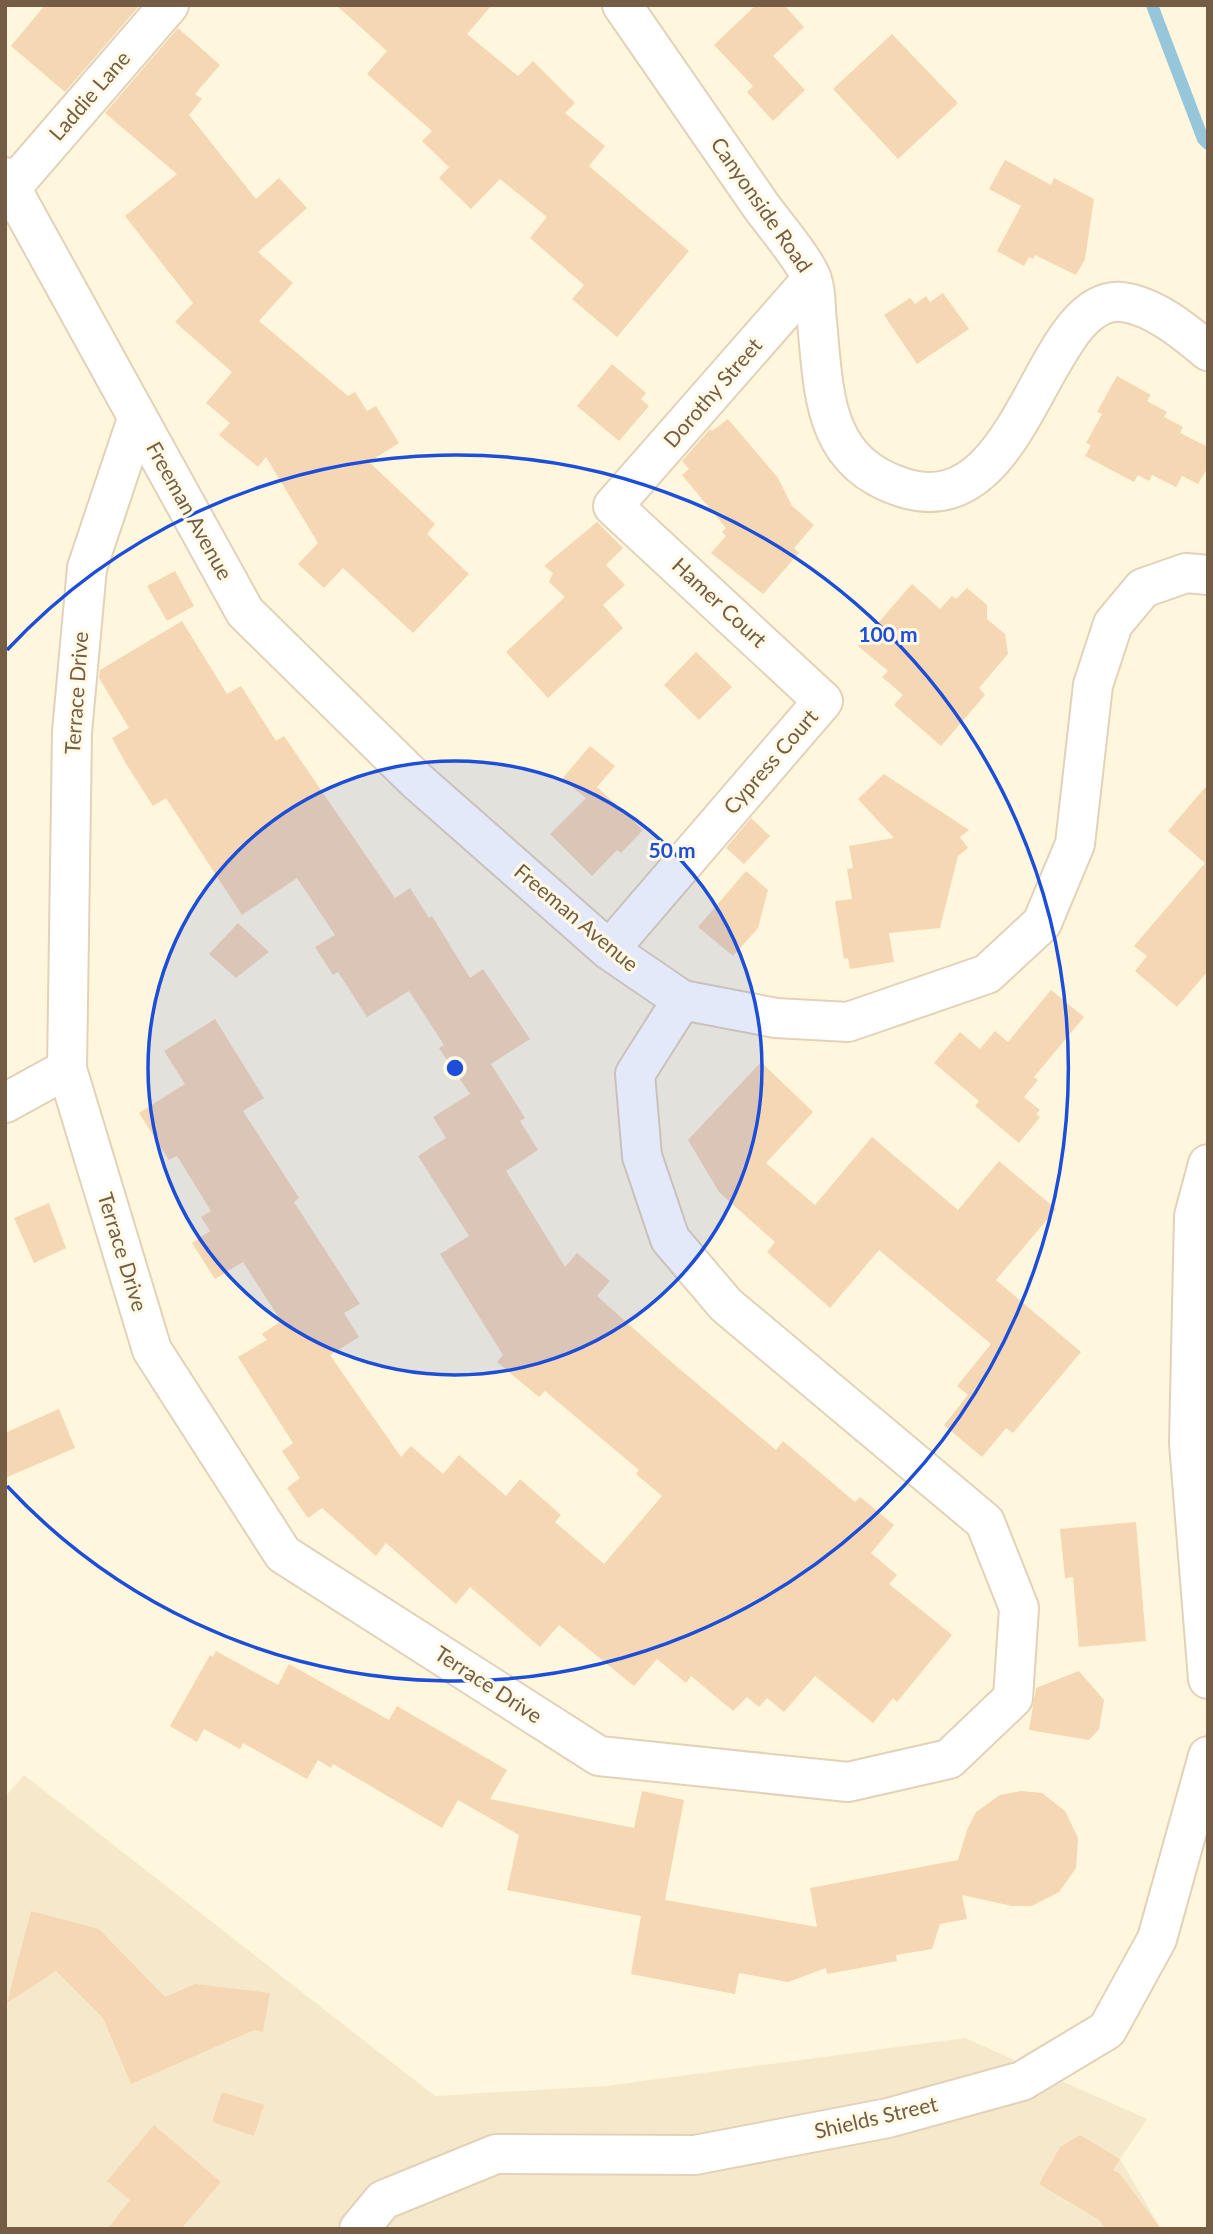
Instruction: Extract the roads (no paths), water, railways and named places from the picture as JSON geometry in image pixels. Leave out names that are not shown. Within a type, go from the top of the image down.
[{"type":"street","name":"Laddie Lane","points":[[8,182],[170,5]]},
{"type":"street","name":"Canyonside Road","points":[[622,5],[813,279],[826,408],[847,451],[879,480],[918,493],[952,488],[986,467],[1010,436],[1068,337],[1083,318],[1101,306],[1119,302],[1143,307],[1208,351]]},
{"type":"street","name":"Freeman Avenue","points":[[8,182],[244,612],[416,779],[609,950],[682,1000],[776,1018],[848,1022],[987,974],[1042,923],[1075,844],[1093,685],[1113,624],[1143,588],[1186,573],[1208,575]]},
{"type":"street","name":"Dorothy Street","points":[[613,506],[813,279]]},
{"type":"street","name":"Terrace Drive","points":[[138,419],[87,568],[72,732],[67,1069],[152,1350],[283,1554],[599,1756],[848,1782],[949,1759],[1013,1698],[1019,1608],[985,1522],[726,1305],[670,1240],[642,1156],[635,1074],[682,1000]]},
{"type":"street","name":"Hamer Court","points":[[613,506],[823,701]]},
{"type":"street","name":"Cypress Court","points":[[609,950],[823,701]]},
{"type":"street","points":[[5,1103],[67,1069]]},
{"type":"street","points":[[1208,1164],[1194,1216],[1198,1443],[1208,1679]]},
{"type":"street","name":"Shields Street","points":[[359,2229],[383,2200],[496,2154],[695,2155],[888,2118],[1022,2081],[1107,2030],[1157,1939],[1208,1756]]},
{"type":"waterway","points":[[1152,5],[1203,139],[1208,144]]}]
